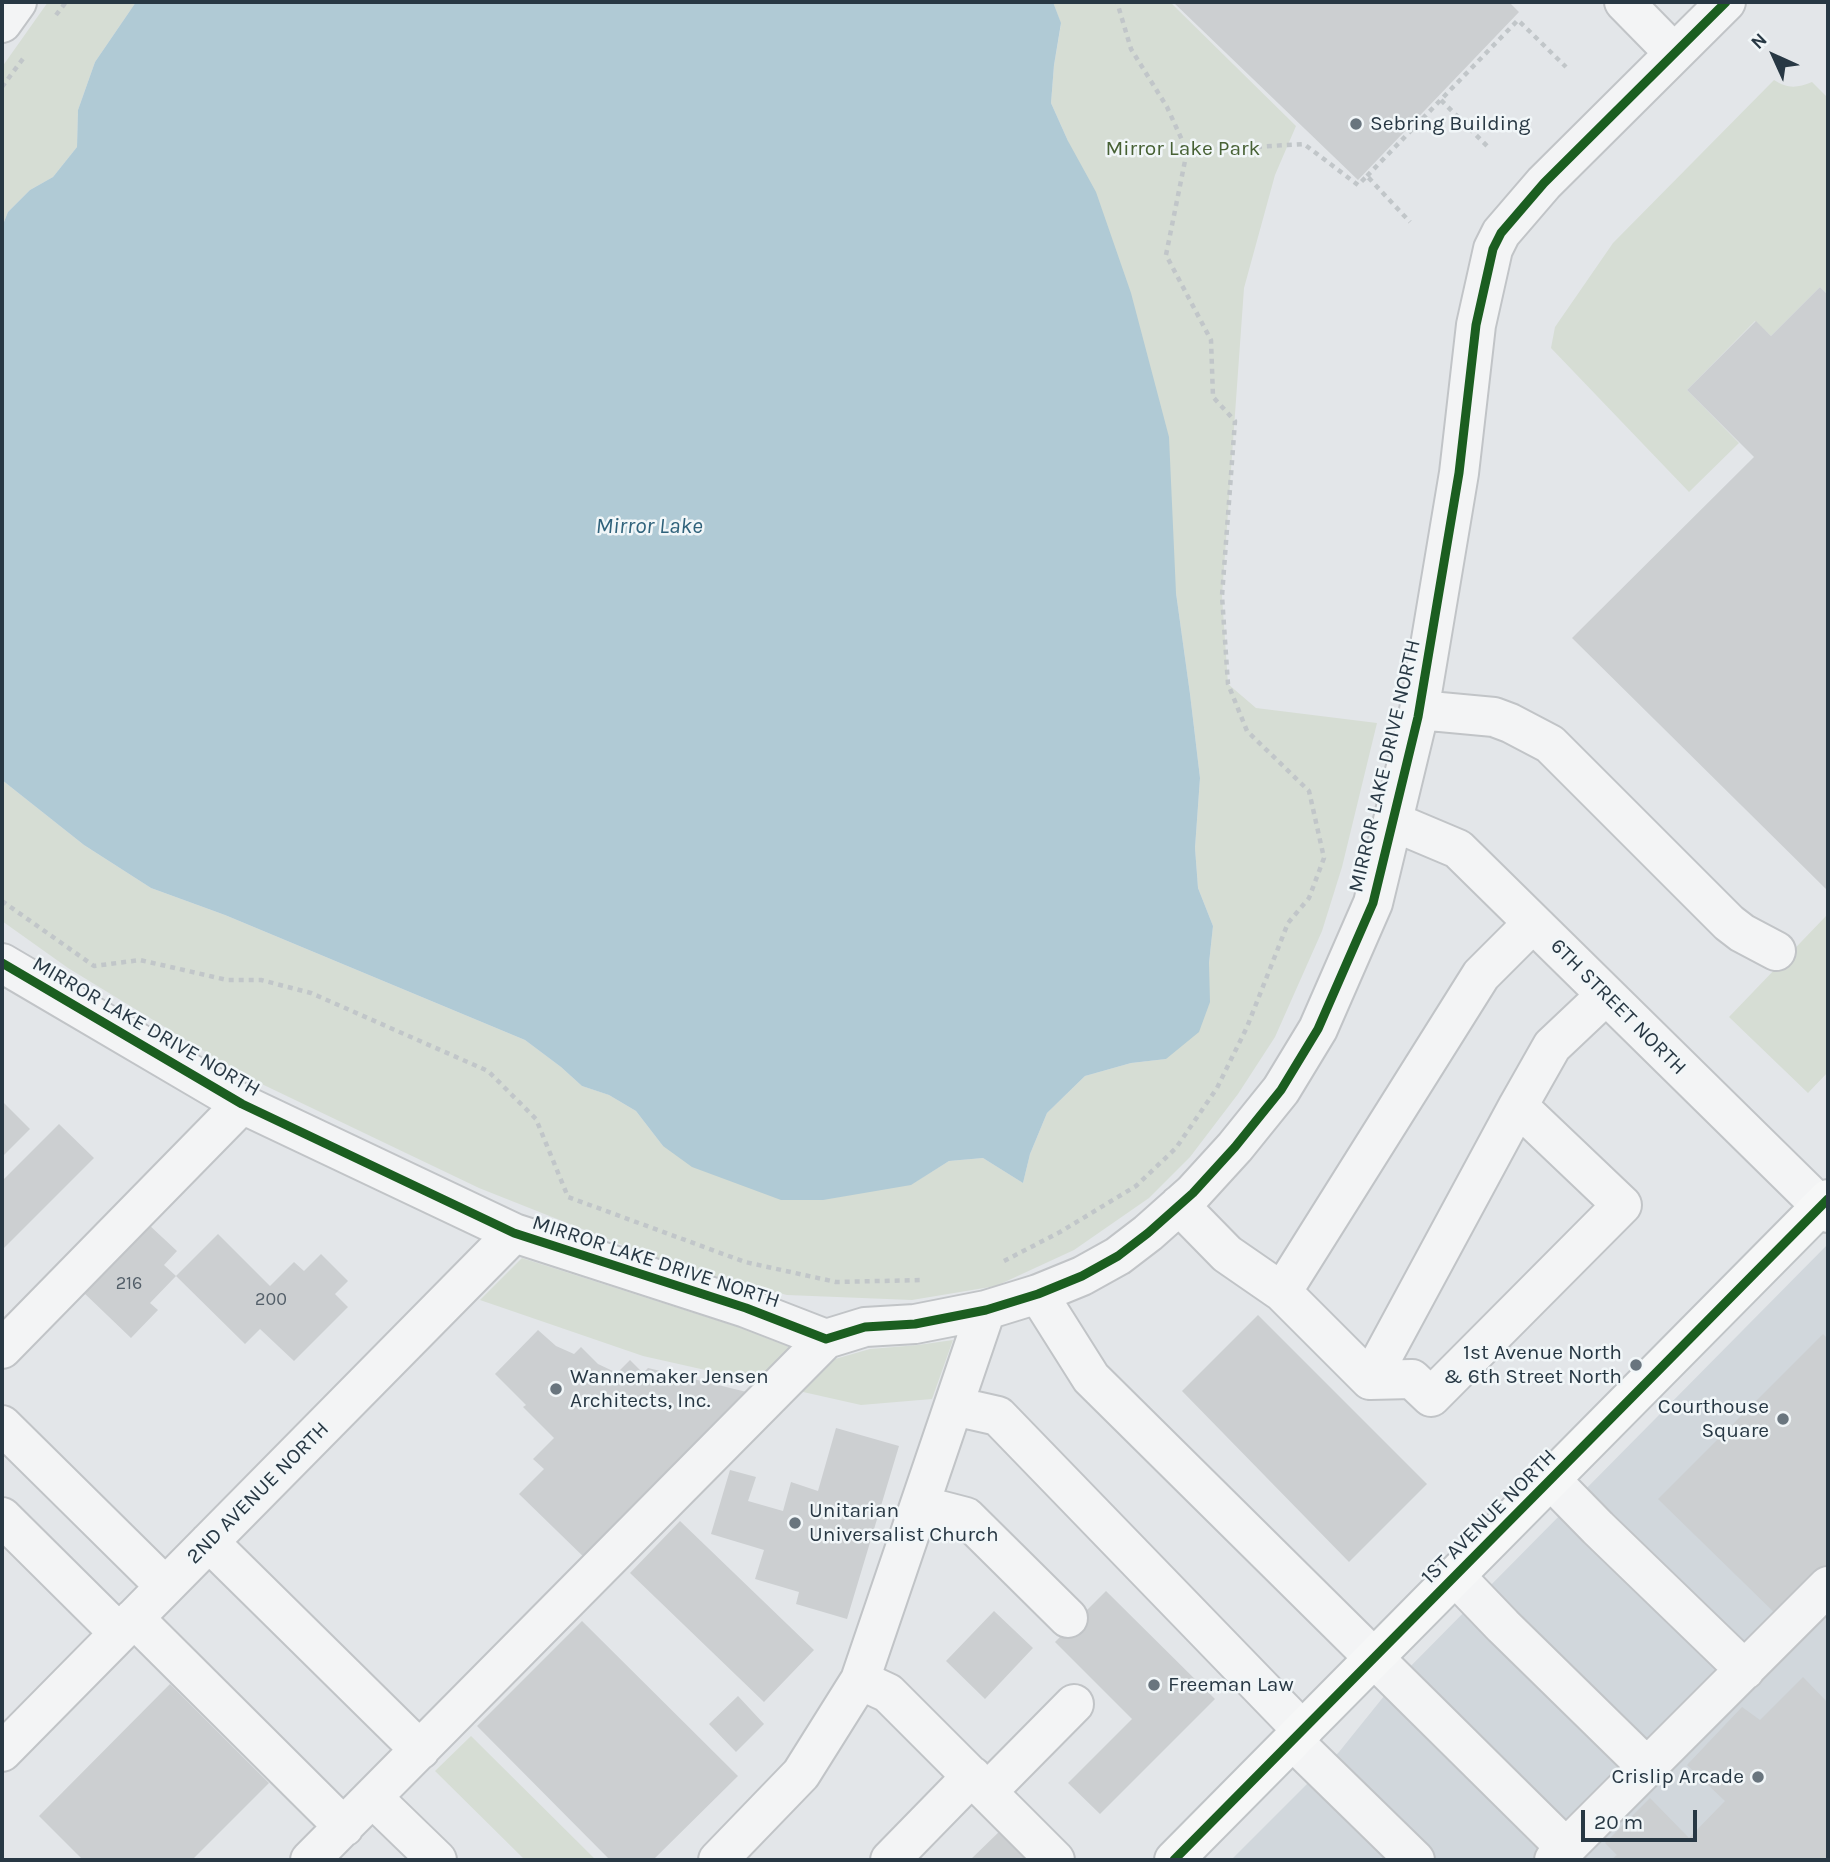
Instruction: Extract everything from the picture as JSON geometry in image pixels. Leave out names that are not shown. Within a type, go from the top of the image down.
[{"type":"main road","name":"1ST AVENUE NORTH","points":[[1185,1857],[1298,1736],[1455,1576],[1826,1206]]},
{"type":"street","points":[[2,23],[17,2]]},
{"type":"street","points":[[1623,2],[1674,52]]},
{"type":"street","name":"MIRROR LAKE DRIVE NORTH","points":[[2,963],[242,1104],[514,1233],[746,1308],[826,1339],[864,1328],[915,1324],[986,1310],[1038,1294],[1082,1276],[1118,1256],[1149,1233],[1179,1205],[1235,1147],[1281,1090],[1318,1029],[1373,903],[1419,710],[1458,473],[1476,325],[1493,249],[1500,233],[1544,183],[1726,2]]},
{"type":"street","points":[[1419,710],[1494,717],[1550,744],[1729,923],[1776,951]]},
{"type":"street","name":"6TH STREET NORTH","points":[[1394,822],[1458,849],[1826,1206]]},
{"type":"street","points":[[1282,1292],[1481,975],[1533,923]]},
{"type":"street","points":[[1370,1380],[1552,1046],[1606,995]]},
{"type":"street","points":[[2,1349],[242,1104]]},
{"type":"street","points":[[1179,1205],[1227,1254],[1282,1292],[1370,1380],[1412,1379],[1430,1397],[1622,1205],[1518,1106]]},
{"type":"street","name":"2ND AVENUE NORTH","points":[[2,1752],[514,1233]]},
{"type":"street","points":[[1038,1294],[1091,1378],[1375,1658],[1560,1854],[1828,1586]]},
{"type":"street","points":[[718,1860],[801,1774],[860,1680],[986,1310]]},
{"type":"street","points":[[310,1860],[826,1339]]},
{"type":"street","points":[[954,1406],[998,1416],[1415,1860]]},
{"type":"street","points":[[2,1425],[165,1586]]},
{"type":"street","points":[[1551,1480],[1745,1670]]},
{"type":"street","points":[[920,1505],[966,1517],[1068,1618]]},
{"type":"street","points":[[2,1517],[127,1626],[344,1827]]},
{"type":"street","points":[[209,1542],[419,1750]]},
{"type":"street","points":[[1455,1576],[1647,1767]]},
{"type":"street","points":[[860,1680],[888,1693],[1055,1860]]},
{"type":"street","points":[[890,1860],[1074,1704]]},
{"type":"street","points":[[373,1798],[437,1860]]},
{"type":"path","points":[[1001,1263],[1060,1232],[1136,1186],[1176,1148],[1217,1088],[1247,1027],[1288,923],[1309,898],[1324,858],[1309,791],[1247,731],[1228,684],[1222,596],[1235,421],[1213,397],[1210,340],[1167,255],[1187,151],[1167,107],[1131,49],[1117,2]]},
{"type":"path","points":[[1187,151],[1304,144],[1358,185],[1518,20],[1566,66]]},
{"type":"path","points":[[1441,100],[1486,146]]},
{"type":"path","points":[[1367,176],[1410,222]]},
{"type":"path","points":[[2,901],[94,966],[140,960],[227,980],[261,980],[311,993],[488,1071],[536,1119],[568,1197],[758,1265],[836,1282],[929,1280]]},
{"type":"shaded area","points":[[1828,1244],[1828,1860],[1231,1860],[1339,1752],[1397,1680]]},
{"type":"green space","points":[[48,2],[136,2],[95,62],[78,110],[77,147],[53,177],[30,190],[8,212],[2,227],[2,67]]},
{"type":"green space","name":"Mirror Lake Park","points":[[1053,2],[1170,2],[1296,126],[1275,175],[1244,288],[1222,596],[1228,684],[1256,708],[1377,723],[1342,867],[1322,931],[1275,1037],[1238,1094],[1190,1157],[1149,1198],[1074,1250],[996,1286],[912,1300],[787,1295],[673,1265],[479,1188],[245,1076],[68,968],[2,921],[2,780],[84,845],[151,888],[225,915],[525,1040],[582,1086],[609,1095],[636,1111],[663,1146],[910,1185],[949,1161],[983,1158],[1023,1183],[1030,1154],[1047,1113],[1085,1076],[1131,1063],[1166,1059],[1209,963],[1213,926],[1198,888],[1195,848],[1200,778],[1176,593],[1068,141],[1051,103],[1061,24]]},
{"type":"green space","points":[[1774,80],[1793,87],[1812,82],[1828,98],[1828,295],[1820,287],[1771,336],[1755,321],[1687,390],[1739,443],[1689,492],[1551,348],[1555,327],[1613,243]]},
{"type":"green space","points":[[1826,916],[1828,1072],[1808,1093],[1729,1017]]},
{"type":"green space","points":[[522,1258],[741,1328],[820,1359],[835,1359],[870,1349],[953,1340],[932,1399],[861,1405],[643,1356],[480,1300]]},
{"type":"green space","points":[[471,1736],[596,1860],[525,1860],[435,1771]]},
{"type":"water","name":"Mirror Lake","points":[[136,2],[1053,2],[1061,23],[1051,103],[1096,192],[1131,293],[1169,437],[1176,593],[1200,778],[1195,848],[1198,888],[1213,926],[1209,963],[1210,1002],[1199,1032],[1166,1059],[1131,1063],[1085,1076],[1047,1113],[1030,1154],[1023,1183],[983,1158],[949,1161],[911,1185],[823,1200],[781,1200],[692,1167],[663,1146],[636,1111],[609,1095],[582,1086],[525,1040],[225,915],[151,888],[84,845],[2,780],[2,227],[8,212],[30,190],[53,177],[77,147],[78,110],[95,62]]},
{"type":"building","name":"Sebring Building","points":[[1173,2],[1509,2],[1519,12],[1358,180]]},
{"type":"building","points":[[1820,287],[1828,295],[1828,891],[1572,638],[1754,457],[1687,390],[1756,321],[1771,336]]},
{"type":"building","points":[[2,1101],[30,1129],[2,1157]]},
{"type":"building","points":[[59,1124],[94,1158],[2,1250],[2,1181]]},
{"type":"building","points":[[148,1224],[177,1251],[164,1265],[176,1276],[150,1303],[158,1310],[131,1338],[83,1292]]},
{"type":"building","points":[[218,1234],[270,1286],[294,1262],[304,1271],[321,1254],[348,1281],[335,1294],[348,1307],[294,1361],[260,1329],[245,1344],[176,1276]]},
{"type":"building","points":[[1258,1315],[1427,1484],[1349,1562],[1182,1391]]},
{"type":"building","points":[[538,1330],[556,1346],[574,1354],[581,1347],[598,1364],[617,1373],[630,1360],[643,1373],[648,1368],[759,1395],[593,1566],[519,1494],[544,1469],[533,1459],[554,1438],[495,1374]]},
{"type":"building","name":"Courthouse Square","points":[[1823,1334],[1828,1339],[1828,1574],[1782,1620],[1658,1499]]},
{"type":"building","name":"Unitarian Universalist Church","points":[[836,1428],[899,1446],[847,1619],[796,1604],[799,1592],[755,1579],[764,1550],[711,1534],[730,1470],[756,1477],[748,1501],[783,1511],[791,1482],[818,1491]]},
{"type":"building","points":[[680,1521],[814,1650],[764,1702],[630,1573]]},
{"type":"building","points":[[1106,1591],[1215,1699],[1100,1814],[1068,1783],[1132,1719],[1055,1642]]},
{"type":"building","points":[[994,1611],[1033,1648],[985,1699],[946,1661]]},
{"type":"building","points":[[582,1621],[738,1776],[653,1860],[610,1860],[477,1726]]},
{"type":"building","points":[[1803,1677],[1828,1703],[1828,1860],[1611,1860],[1617,1855],[1605,1843],[1650,1798],[1689,1838],[1725,1801],[1687,1765],[1742,1707],[1760,1720]]},
{"type":"building","points":[[170,1684],[269,1783],[192,1860],[83,1860],[39,1816]]},
{"type":"building","points":[[738,1696],[764,1724],[736,1752],[709,1724]]},
{"type":"building","points":[[1002,1829],[1033,1860],[970,1860]]},
{"type":"cycle path","points":[[2,963],[242,1104],[514,1233],[746,1308],[826,1339],[865,1327],[915,1324],[986,1310],[1038,1294],[1082,1276],[1118,1256],[1193,1193],[1281,1090],[1318,1029],[1373,903],[1418,717],[1459,473],[1476,325],[1493,249],[1501,233],[1544,183],[1726,2]]},
{"type":"cycle path","points":[[1174,1860],[1828,1199]]},
{"type":"place","name":"Sebring Building","points":[[1356,124]]},
{"type":"place","name":"1st Avenue North & 6th Street North","points":[[1636,1365]]},
{"type":"place","name":"Wannemaker Jensen Architects, Inc.","points":[[556,1389]]},
{"type":"place","name":"Courthouse Square","points":[[1783,1419]]},
{"type":"place","name":"Unitarian Universalist Church","points":[[795,1523]]},
{"type":"place","name":"Freeman Law","points":[[1154,1685]]},
{"type":"place","name":"Crislip Arcade","points":[[1758,1777]]}]
